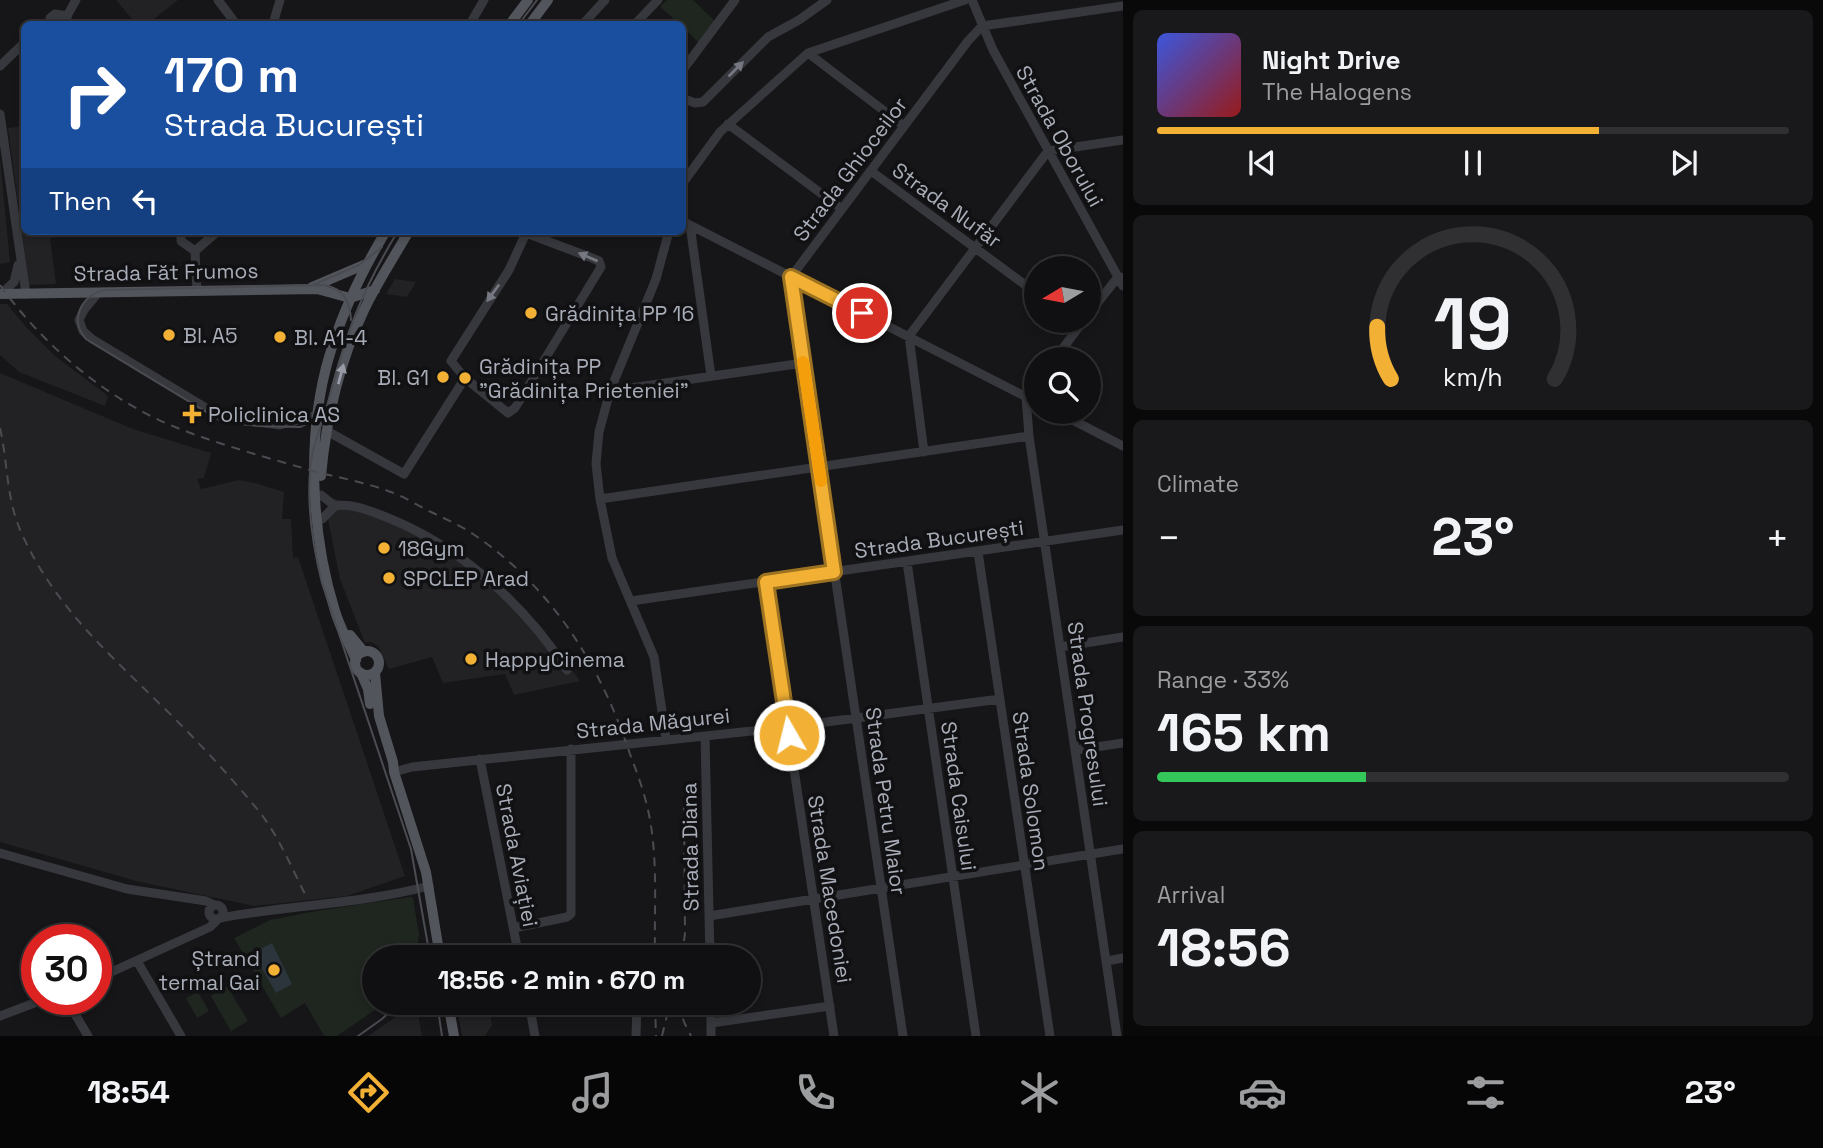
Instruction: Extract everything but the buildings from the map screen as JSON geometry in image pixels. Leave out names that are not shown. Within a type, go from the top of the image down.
[{"type":"main road","points":[[512,21],[528,0]]},
{"type":"main road","points":[[532,21],[548,0]]},
{"type":"main road","points":[[360,656],[334,609],[318,537],[314,497],[318,415],[329,355],[350,298],[384,235]]},
{"type":"main road","points":[[360,656],[345,621],[332,574],[322,519],[321,495],[327,430],[347,352],[375,290],[407,235]]},
{"type":"main road","name":"Strada Făt Frumos","points":[[306,289],[366,264]]},
{"type":"main road","name":"Strada Făt Frumos","points":[[1,294],[306,289],[328,290],[350,298]]},
{"type":"main road","points":[[350,298],[375,290]]},
{"type":"main road","points":[[394,772],[389,769],[377,735],[368,689],[355,666],[360,656],[372,652],[379,665],[375,673],[377,709],[424,864],[438,945]]},
{"type":"main road","points":[[361,673],[375,673]]},
{"type":"main road","points":[[450,1015],[453,1036]]},
{"type":"street","points":[[49,20],[74,0]]},
{"type":"street","points":[[66,21],[74,0]]},
{"type":"street","points":[[218,0],[234,21]]},
{"type":"street","points":[[274,21],[280,0]]},
{"type":"street","points":[[472,21],[484,0]]},
{"type":"street","points":[[586,21],[605,0]]},
{"type":"street","points":[[638,21],[658,0]]},
{"type":"street","points":[[686,66],[735,0]]},
{"type":"street","points":[[686,100],[695,103],[703,102],[768,37],[827,0]]},
{"type":"street","points":[[686,178],[728,124],[808,54],[965,0]]},
{"type":"street","name":"Strada Oborului","points":[[972,0],[982,26],[1048,151],[1121,280]]},
{"type":"street","points":[[982,26],[1123,6]]},
{"type":"street","points":[[49,20],[62,15],[65,21]]},
{"type":"street","name":"Strada Ghioceilor","points":[[791,277],[982,26]]},
{"type":"street","points":[[0,66],[21,46]]},
{"type":"street","points":[[808,54],[904,126]]},
{"type":"street","points":[[0,114],[26,294]]},
{"type":"street","points":[[728,124],[842,209]]},
{"type":"street","points":[[924,452],[909,336],[1048,151],[1123,140]]},
{"type":"street","name":"Strada Nufăr","points":[[871,171],[1024,283]]},
{"type":"street","points":[[686,223],[1024,396]]},
{"type":"street","points":[[686,223],[712,376]]},
{"type":"street","points":[[181,235],[181,241],[195,251]]},
{"type":"street","points":[[195,251],[213,235]]},
{"type":"street","points":[[526,235],[509,270],[451,361],[465,378],[510,413],[601,268],[599,261],[534,235]]},
{"type":"street","points":[[666,739],[654,657],[612,558],[596,473],[598,432],[610,391],[656,279],[669,235]]},
{"type":"street","points":[[1,294],[11,286],[16,277],[18,250]]},
{"type":"street","points":[[195,251],[197,291]]},
{"type":"street","points":[[791,277],[834,572]]},
{"type":"street","points":[[1101,301],[1121,280]]},
{"type":"street","points":[[98,293],[83,310],[79,320],[92,339],[220,417],[285,424],[318,415]]},
{"type":"street","points":[[610,391],[803,363]]},
{"type":"street","points":[[327,430],[404,474],[465,378]]},
{"type":"street","name":"Strada Progresului","points":[[1028,424],[1117,1036]]},
{"type":"street","points":[[1080,424],[1123,446]]},
{"type":"street","points":[[600,499],[1029,436]]},
{"type":"street","points":[[321,495],[335,506]]},
{"type":"street","points":[[322,519],[335,506],[350,505],[390,519],[455,554],[518,607],[567,670]]},
{"type":"street","name":"Strada București","points":[[631,601],[1123,530]]},
{"type":"street","name":"Strada Solomon","points":[[978,552],[1050,1036]]},
{"type":"street","name":"Strada Caisului","points":[[907,562],[976,1036]]},
{"type":"street","name":"Strada Petru Maior","points":[[834,572],[904,1036]]},
{"type":"street","name":"Strada Macedoniei","points":[[766,582],[834,1036]]},
{"type":"street","points":[[1060,647],[1123,637]]},
{"type":"street","name":"Strada Măgurei","points":[[394,772],[412,767],[787,727],[1000,699]]},
{"type":"street","name":"Strada Diana","points":[[705,736],[710,945]]},
{"type":"street","points":[[1076,750],[1123,743]]},
{"type":"street","points":[[513,928],[571,914],[571,748]]},
{"type":"street","name":"Strada Aviației","points":[[480,759],[517,945]]},
{"type":"street","points":[[709,916],[1123,849]]},
{"type":"street","points":[[0,853],[127,889],[197,901],[215,913],[248,913],[370,899],[429,886]]},
{"type":"street","points":[[112,972],[214,925],[215,913]]},
{"type":"street","points":[[1107,961],[1123,958]]},
{"type":"street","points":[[137,961],[181,1036]]},
{"type":"street","points":[[711,1023],[830,1006]]},
{"type":"street","points":[[0,1016],[21,1008]]},
{"type":"street","points":[[76,1015],[88,1036]]},
{"type":"street","points":[[531,1015],[535,1036]]},
{"type":"street","points":[[636,1036],[637,1015]]},
{"type":"street","points":[[711,1015],[711,1036]]},
{"type":"shaded area","points":[[116,0],[178,0],[152,21],[134,21]]},
{"type":"shaded area","points":[[667,0],[693,0],[716,22],[700,44],[686,30],[686,21],[676,21],[660,7]]},
{"type":"shaded area","points":[[21,126],[21,225],[8,128]]},
{"type":"shaded area","points":[[0,158],[10,262],[0,264]]},
{"type":"shaded area","points":[[22,235],[74,235],[50,238],[56,284],[29,285]]},
{"type":"shaded area","points":[[395,279],[416,282],[407,297],[386,294]]},
{"type":"shaded area","points":[[0,304],[7,304],[54,355],[108,396],[105,406],[19,372],[0,355]]},
{"type":"shaded area","points":[[0,373],[133,429],[211,453],[204,478],[197,479],[201,489],[239,480],[284,492],[282,519],[291,519],[293,558],[298,557],[405,876],[347,896],[254,906],[136,881],[0,842]]},
{"type":"shaded area","points":[[327,497],[357,504],[474,564],[497,581],[543,629],[580,681],[514,695],[505,674],[443,683],[432,657],[389,669],[378,646],[371,642],[365,643],[340,579],[328,519]]},
{"type":"shaded area","name":"Ștrand termal Gai","points":[[413,898],[419,934],[418,945],[362,945],[362,1015],[368,1015],[337,1036],[324,1036],[305,1003],[281,1018],[234,938],[270,920]]},
{"type":"shaded area","name":"Ștrand termal Gai","points":[[272,943],[292,984],[276,993],[253,953]]},
{"type":"shaded area","points":[[227,986],[248,1021],[231,1031],[211,996]]},
{"type":"shaded area","points":[[198,992],[209,1011],[197,1018],[186,998]]},
{"type":"shaded area","points":[[418,1015],[422,1036],[368,1036],[397,1016]]},
{"type":"shaded area","points":[[458,1015],[490,1015],[492,1025],[485,1036],[462,1036]]},
{"type":"tram line","points":[[521,21],[537,0]]},
{"type":"tram line","points":[[396,235],[356,312],[342,353],[313,453],[309,500],[313,542],[322,583],[411,849],[428,945]]},
{"type":"tram line","points":[[315,284],[359,265],[382,247]]},
{"type":"tram line","points":[[323,410],[315,420],[300,427],[223,422],[86,339],[78,324],[80,309],[90,297],[105,290],[325,285],[345,297],[351,320]]},
{"type":"tram line","points":[[358,1036],[386,1015]]},
{"type":"tram line","points":[[439,1015],[442,1036]]},
{"type":"railway","points":[[0,285],[56,349],[101,386],[149,415],[223,444],[399,495],[468,531],[501,555],[526,578],[570,630],[588,659],[618,721],[639,778],[648,811],[654,854],[655,945]]},
{"type":"railway","points":[[0,428],[16,519],[36,561],[53,588],[91,635],[199,744],[258,810],[279,842],[307,898]]},
{"type":"railway","points":[[684,800],[684,945]]},
{"type":"railway","points":[[693,900],[697,869],[697,817]]},
{"type":"railway","points":[[655,1015],[656,1036]]},
{"type":"railway","points":[[662,1036],[667,1015]]},
{"type":"railway","points":[[682,1015],[691,1036]]},
{"type":"slow traffic","points":[[803,362],[821,481]]},
{"type":"place","name":"Grădinița PP 16","points":[[531,313]]},
{"type":"place","name":"Bl. A5","points":[[169,335]]},
{"type":"place","name":"Bl. A1-4","points":[[280,337]]},
{"type":"place","name":"Bl. G1","points":[[443,377]]},
{"type":"place","name":"Grădinița PP \"Grădinița Prieteniei\"","points":[[465,378]]},
{"type":"place","name":"Policlinica AS","points":[[192,414]]},
{"type":"place","name":"18Gym","points":[[384,548]]},
{"type":"place","name":"SPCLEP Arad","points":[[389,578]]},
{"type":"place","name":"HappyCinema","points":[[471,659]]},
{"type":"place","name":"Ștrand termal Gai","points":[[274,970]]},
{"type":"route","points":[[789,735],[766,582],[834,572],[791,277],[862,313]]}]
